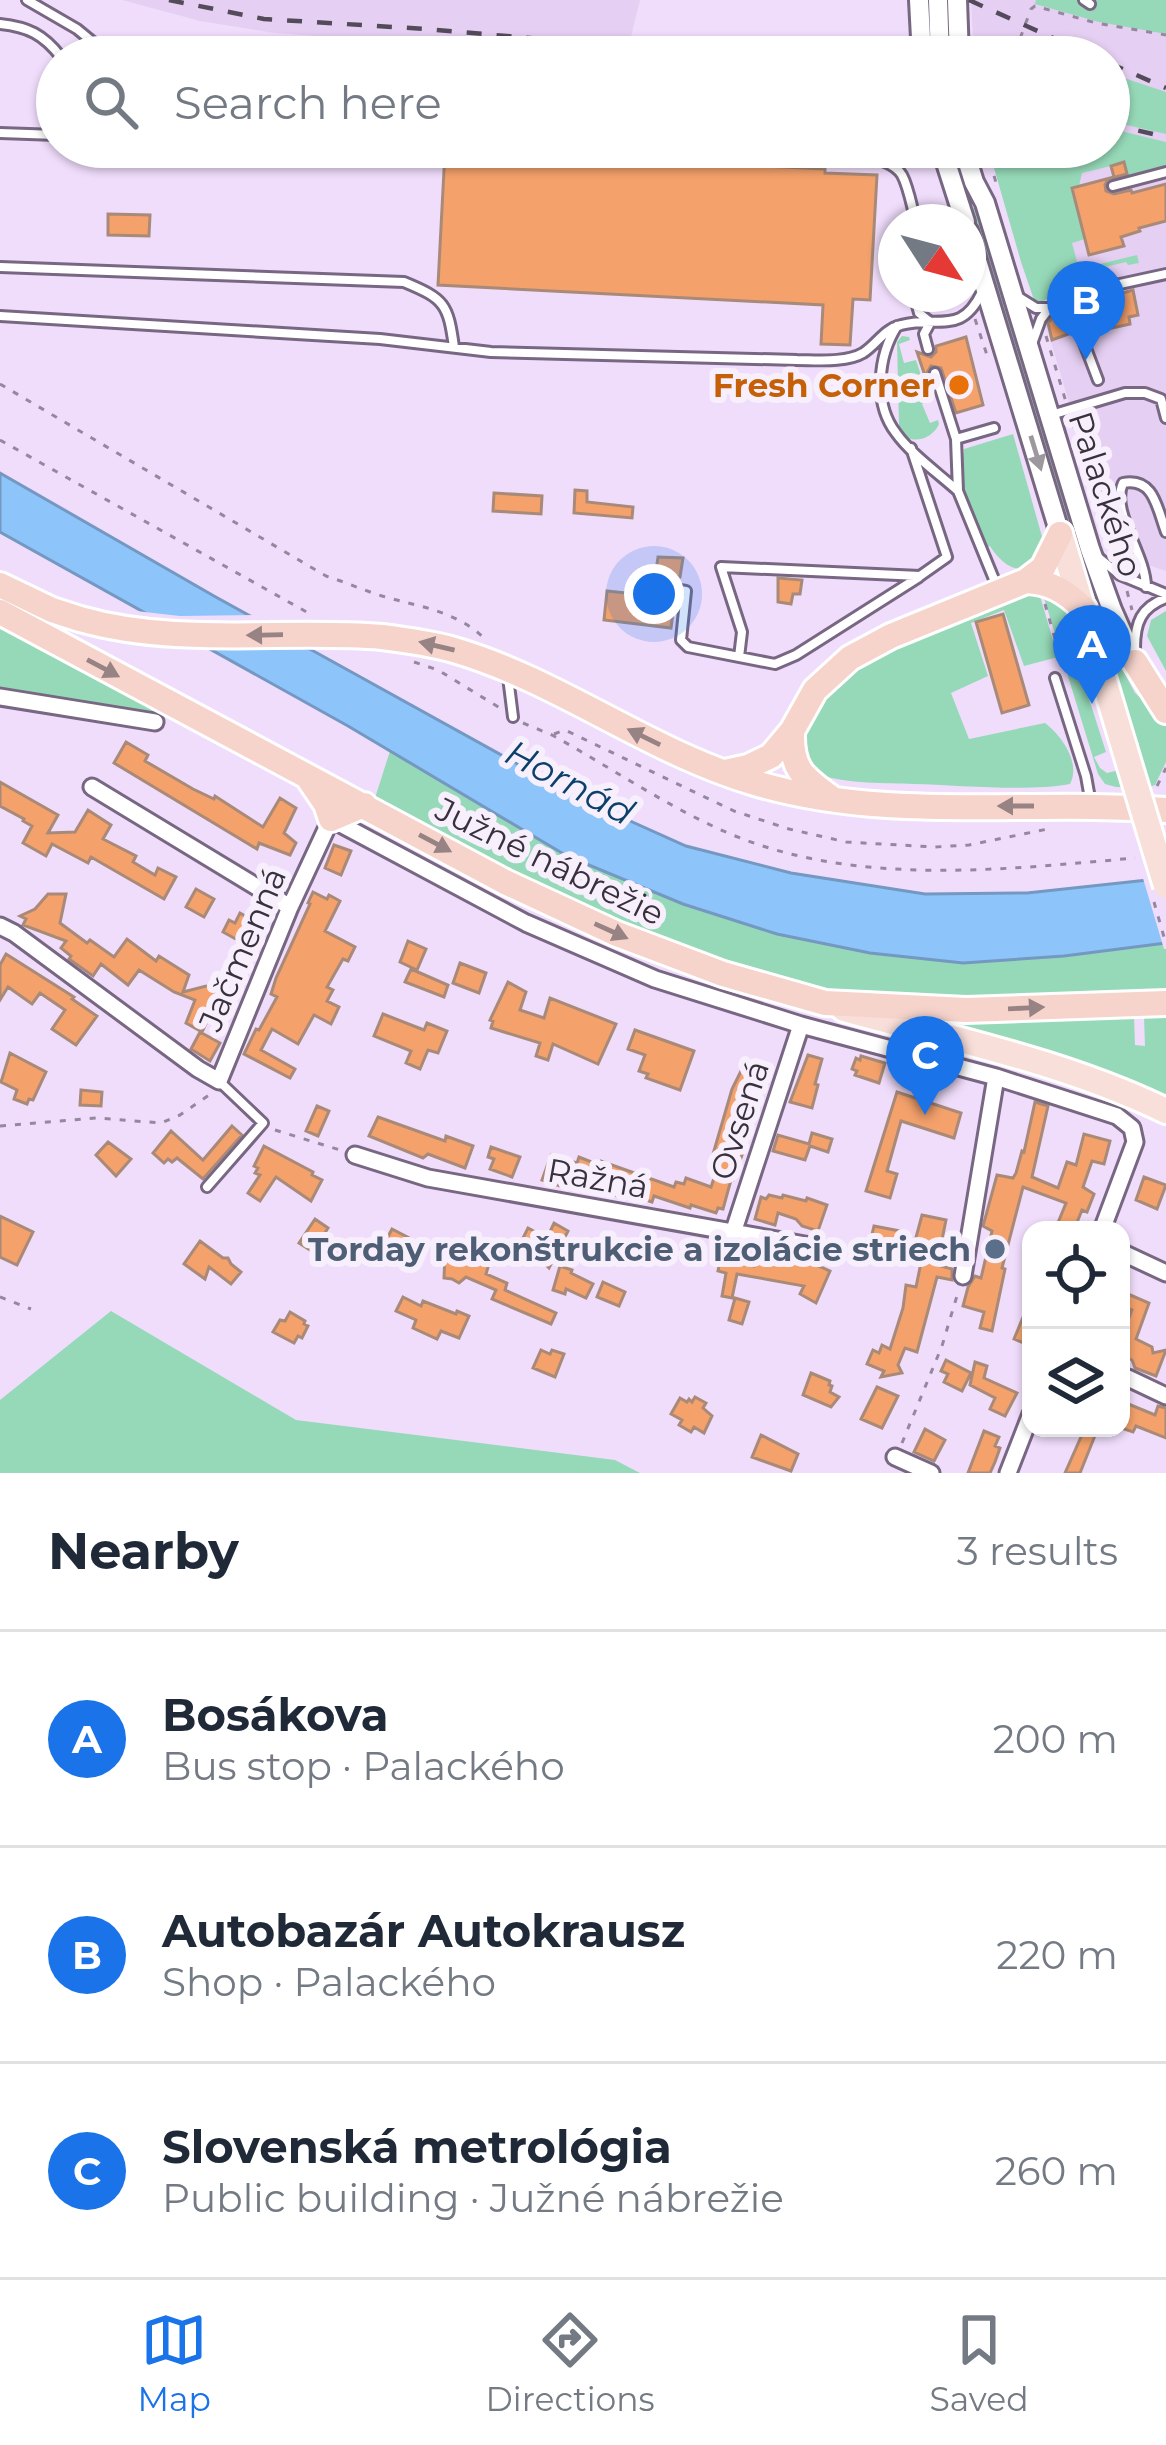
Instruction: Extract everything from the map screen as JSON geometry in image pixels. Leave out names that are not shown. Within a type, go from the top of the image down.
[{"type":"highway","points":[[1034,586],[1060,534]]},
{"type":"highway","points":[[723,773],[761,762],[781,746],[815,690],[850,658],[891,636],[999,591],[1034,586],[1051,584],[1084,609]]},
{"type":"highway","points":[[0,585],[52,610],[128,631],[345,634],[440,646],[509,670],[723,773],[784,791],[919,806],[1091,806],[1159,799]]},
{"type":"highway","name":"Južné nábrežie","points":[[0,612],[506,882],[616,934],[723,974],[825,1003]]},
{"type":"highway","points":[[1135,662],[1166,711]]},
{"type":"highway","points":[[792,731],[797,768],[835,800]]},
{"type":"highway","points":[[304,772],[331,818],[364,805]]},
{"type":"highway","points":[[825,1003],[966,1010],[1166,1003]]},
{"type":"main road","points":[[1060,534],[1166,886]]},
{"type":"main road","name":"Južné nábrežie","points":[[825,1003],[1014,1055],[1166,1111]]},
{"type":"street","points":[[919,0],[921,36]]},
{"type":"street","points":[[938,0],[939,36]]},
{"type":"street","points":[[957,0],[958,36]]},
{"type":"street","points":[[947,168],[959,204]]},
{"type":"street","name":"Palackého","points":[[970,168],[1030,350],[1059,413],[1090,549],[1135,662]]},
{"type":"street","name":"Palackého","points":[[980,168],[985,203]]},
{"type":"street","name":"Palackého","points":[[986,289],[1060,534]]},
{"type":"street","points":[[0,697],[155,722]]},
{"type":"street","points":[[92,787],[290,907]]},
{"type":"street","name":"Jačmenná","points":[[0,926],[219,1081],[331,818]]},
{"type":"street","name":"Južné nábrežie","points":[[331,818],[505,913],[592,954],[712,999],[996,1077],[1123,1119],[1134,1132],[1133,1149],[1105,1221]]},
{"type":"street","name":"Ovsená","points":[[733,1233],[802,1025]]},
{"type":"street","points":[[962,1276],[996,1077]]},
{"type":"street","name":"Ražná","points":[[355,1155],[428,1178],[833,1250]]},
{"type":"street","points":[[1130,1256],[1166,1273]]},
{"type":"street","points":[[1130,1379],[1166,1396]]},
{"type":"street","points":[[1009,1473],[1022,1437]]},
{"type":"street","points":[[895,1456],[931,1473]]},
{"type":"lane","points":[[27,0],[86,36]]},
{"type":"lane","points":[[0,24],[22,26],[42,36]]},
{"type":"lane","points":[[0,133],[36,134]]},
{"type":"lane","points":[[895,168],[902,175],[911,204]]},
{"type":"lane","points":[[1112,186],[1166,172]]},
{"type":"lane","points":[[0,267],[404,282],[430,293],[449,312],[454,347]]},
{"type":"lane","points":[[1012,292],[1036,308],[1049,308],[1106,287],[1166,274]]},
{"type":"lane","points":[[1068,301],[1098,380]]},
{"type":"lane","points":[[1030,350],[1049,308]]},
{"type":"lane","points":[[918,312],[930,322]]},
{"type":"lane","points":[[0,316],[380,339],[491,352],[842,358],[862,353],[898,325],[958,320],[970,312]]},
{"type":"lane","points":[[928,349],[925,334],[930,322]]},
{"type":"lane","points":[[898,325],[885,345],[883,406],[895,433],[958,491]]},
{"type":"lane","points":[[935,373],[956,439],[958,491],[999,591]]},
{"type":"lane","points":[[1059,413],[1135,392],[1161,399],[1166,418]]},
{"type":"lane","points":[[956,439],[994,428]]},
{"type":"lane","points":[[643,584],[686,591],[682,640],[688,647],[776,664],[796,656],[947,556],[911,448]]},
{"type":"lane","points":[[1146,586],[1143,564],[1121,505],[1123,483],[1144,483],[1166,532]]},
{"type":"lane","points":[[1090,549],[1120,575],[1166,596]]},
{"type":"lane","points":[[740,658],[742,632],[722,567],[920,576]]},
{"type":"lane","points":[[1135,662],[1137,622],[1166,596]]},
{"type":"lane","points":[[509,670],[513,717]]},
{"type":"lane","points":[[1055,678],[1091,806]]},
{"type":"lane","points":[[207,1187],[263,1123],[219,1081]]},
{"type":"path","points":[[1021,36],[1034,6],[1166,35]]},
{"type":"path","points":[[972,312],[992,370]]},
{"type":"path","points":[[1041,319],[1059,413],[1112,553]]},
{"type":"path","points":[[0,384],[326,576],[441,612],[472,625],[488,642]]},
{"type":"path","points":[[0,440],[304,611]]},
{"type":"path","points":[[1034,586],[1067,680]]},
{"type":"path","points":[[513,717],[719,829],[799,854],[938,871],[1145,857]]},
{"type":"path","points":[[1159,799],[1166,768]]},
{"type":"path","points":[[0,1126],[98,1118],[161,1123],[210,1095],[219,1081]]},
{"type":"path","points":[[263,1123],[355,1155]]},
{"type":"path","points":[[895,1456],[942,1346],[962,1276]]},
{"type":"path","points":[[0,1297],[32,1309]]},
{"type":"shaded area","points":[[122,0],[640,0],[631,36],[316,36],[200,21]]},
{"type":"shaded area","points":[[971,0],[1166,0],[1166,142],[1130,134],[1130,36],[973,36]]},
{"type":"shaded area","points":[[1130,151],[1166,159],[1166,571],[1124,557],[1098,475],[1091,476],[1045,322],[1076,305],[1042,168],[1130,168]]},
{"type":"green space","points":[[1036,0],[1077,0],[1085,5],[1088,0],[1166,0],[1166,34],[1099,22],[1035,4]]},
{"type":"green space","points":[[1130,80],[1166,92],[1166,134],[1130,126]]},
{"type":"green space","points":[[1130,133],[1166,142],[1166,167],[1115,179],[1120,168],[1130,168]]},
{"type":"green space","points":[[994,168],[1102,168],[1082,173],[1079,186],[1072,188],[1085,239],[1072,243],[1079,269],[1137,255],[1139,263],[1067,276],[1061,294],[1037,303]]},
{"type":"green space","points":[[986,239],[1097,599],[1132,677],[1166,726],[1166,762],[1155,785],[1146,788],[1105,784],[1098,774],[1044,598],[1062,605],[1066,612],[1106,752],[1094,757],[1107,773],[1140,765],[1099,625],[1142,699],[1093,599],[986,255]]},
{"type":"green space","points":[[902,336],[910,340],[899,344],[904,363],[916,360],[929,399],[922,404],[930,423],[938,420],[939,424],[920,439],[906,437],[899,426],[897,342]]},
{"type":"green space","points":[[1013,434],[1043,540],[1036,562],[1022,569],[1005,563],[990,546],[981,550],[958,491],[964,449]]},
{"type":"green space","points":[[1098,475],[1124,557],[1136,561],[1139,571],[1122,563],[1114,552],[1091,476]]},
{"type":"green space","points":[[1031,592],[1040,596],[1058,657],[1024,666],[1004,610],[971,623],[988,676],[951,693],[969,739],[1045,723],[1068,750],[1073,767],[1070,784],[1014,788],[867,782],[831,778],[810,767],[804,756],[808,729],[841,683],[916,639]]},
{"type":"green space","points":[[1166,611],[1166,671],[1147,636],[1151,620]]},
{"type":"green space","points":[[0,627],[160,713],[155,722],[0,697]]},
{"type":"green space","points":[[390,751],[567,856],[683,904],[777,934],[870,953],[963,963],[1166,943],[1166,996],[997,1004],[841,994],[790,983],[657,940],[535,886],[375,798]]},
{"type":"green space","points":[[1166,1011],[1166,1096],[1108,1073],[919,1018],[1134,1016],[1135,1045],[1145,1046],[1144,1017]]},
{"type":"green space","points":[[111,1311],[296,1420],[615,1460],[640,1473],[0,1473],[0,1400]]},
{"type":"water","points":[[0,473],[579,798],[686,846],[791,873],[925,894],[1027,893],[1166,878],[1166,943],[963,963],[870,953],[777,934],[683,904],[567,856],[348,726],[0,532]]},
{"type":"pier","points":[[127,610],[180,616],[262,615],[317,645],[194,647]]},
{"type":"pier","points":[[1166,872],[1166,949],[1164,949],[1142,875]]},
{"type":"building","points":[[444,168],[804,168],[877,175],[870,300],[853,299],[850,345],[821,344],[823,305],[438,285]]},
{"type":"building","points":[[1112,168],[1126,168],[1127,174],[1108,179],[1105,185],[1114,194],[1166,184],[1166,221],[1121,237],[1124,246],[1089,255],[1072,188],[1114,177]]},
{"type":"building","points":[[108,214],[150,215],[149,236],[108,235]]},
{"type":"building","points":[[1133,290],[1138,315],[1129,317],[1130,324],[1112,328],[1108,311],[1084,319],[1079,306]]},
{"type":"building","points":[[1064,313],[1071,333],[1052,340],[1048,323]]},
{"type":"building","points":[[966,337],[983,405],[956,413],[941,368],[931,366],[925,376],[917,352],[931,357],[936,346]]},
{"type":"building","points":[[575,490],[587,491],[587,502],[633,507],[632,518],[574,513]]},
{"type":"building","points":[[494,493],[542,496],[541,514],[493,511]]},
{"type":"building","points":[[658,557],[683,558],[677,581],[655,578]]},
{"type":"building","points":[[778,578],[802,580],[800,594],[793,594],[791,604],[778,602]]},
{"type":"building","points":[[607,591],[675,598],[671,628],[604,620]]},
{"type":"building","points":[[1003,614],[1029,705],[1002,713],[976,622]]},
{"type":"building","points":[[126,742],[148,755],[145,761],[215,796],[263,827],[280,798],[296,808],[284,833],[296,843],[290,855],[259,843],[257,849],[114,763]]},
{"type":"building","points":[[0,782],[58,815],[48,833],[75,832],[88,810],[111,825],[103,839],[136,856],[133,862],[155,875],[158,868],[176,877],[164,899],[91,857],[88,863],[52,844],[46,856],[23,843],[32,826],[0,806]]},
{"type":"building","points":[[334,845],[351,851],[341,875],[325,868]]},
{"type":"building","points":[[196,889],[214,899],[204,917],[186,907]]},
{"type":"building","points":[[313,892],[340,901],[325,931],[355,947],[327,987],[333,990],[327,1001],[339,1007],[331,1024],[314,1015],[298,1044],[272,1029],[261,1050],[295,1069],[290,1078],[244,1054],[277,997],[271,994],[276,978]]},
{"type":"building","points":[[48,894],[66,894],[60,923],[87,943],[90,940],[114,957],[127,939],[156,961],[159,956],[189,975],[183,992],[206,986],[231,999],[225,1011],[214,1007],[202,1032],[186,1023],[195,1000],[139,970],[128,985],[101,964],[93,976],[69,959],[61,948],[66,941],[23,925],[26,919],[20,916],[35,909]]},
{"type":"building","points":[[240,913],[263,926],[252,948],[223,932]]},
{"type":"building","points":[[408,941],[426,949],[417,970],[400,962]]},
{"type":"building","points":[[6,954],[97,1016],[76,1045],[52,1029],[65,1010],[40,993],[32,1004],[8,987],[0,1000],[0,965]]},
{"type":"building","points":[[460,963],[486,973],[479,993],[453,983]]},
{"type":"building","points":[[411,969],[448,985],[444,997],[405,982]]},
{"type":"building","points":[[508,982],[526,992],[520,1010],[544,1018],[550,998],[616,1024],[598,1064],[553,1044],[548,1060],[536,1056],[540,1043],[491,1028],[490,1020]]},
{"type":"building","points":[[383,1014],[424,1030],[427,1023],[447,1031],[438,1053],[428,1050],[420,1069],[406,1063],[411,1051],[374,1036]]},
{"type":"building","points":[[635,1030],[694,1051],[680,1090],[639,1071],[645,1055],[628,1049]]},
{"type":"building","points":[[200,1032],[220,1043],[210,1061],[191,1049]]},
{"type":"building","points":[[10,1053],[46,1072],[27,1104],[14,1099],[17,1090],[1,1082]]},
{"type":"building","points":[[808,1055],[822,1059],[812,1108],[790,1102]]},
{"type":"building","points":[[861,1056],[885,1063],[879,1083],[855,1075],[852,1069]]},
{"type":"building","points":[[743,1067],[766,1076],[740,1142],[746,1144],[723,1209],[716,1213],[654,1196],[652,1202],[623,1192],[621,1197],[592,1187],[591,1192],[542,1180],[551,1155],[577,1163],[579,1157],[599,1165],[601,1161],[674,1187],[686,1178],[711,1187],[721,1157],[713,1154]]},
{"type":"building","points":[[81,1090],[102,1092],[101,1106],[80,1105]]},
{"type":"building","points":[[897,1092],[961,1113],[954,1138],[901,1121],[887,1171],[897,1174],[890,1198],[866,1191]]},
{"type":"building","points":[[1035,1102],[1048,1106],[1032,1177],[1058,1188],[1067,1162],[1076,1165],[1084,1134],[1110,1141],[1104,1164],[1092,1161],[1083,1187],[1094,1194],[1078,1221],[1059,1221],[1066,1203],[1023,1187],[992,1331],[980,1328],[984,1312],[963,1306],[975,1276],[981,1278],[992,1231],[983,1226],[997,1175],[1013,1178]]},
{"type":"building","points":[[317,1106],[329,1111],[318,1136],[306,1131]]},
{"type":"building","points":[[378,1117],[473,1146],[465,1168],[428,1154],[423,1158],[369,1136]]},
{"type":"building","points":[[232,1126],[242,1135],[203,1179],[177,1158],[164,1163],[153,1153],[171,1131],[203,1160]]},
{"type":"building","points":[[812,1133],[832,1139],[828,1152],[810,1146],[805,1160],[773,1151],[778,1135],[809,1144]]},
{"type":"building","points":[[108,1142],[131,1159],[116,1176],[96,1155]]},
{"type":"building","points":[[264,1146],[322,1180],[311,1201],[276,1177],[260,1201],[248,1193],[260,1175],[254,1166]]},
{"type":"building","points":[[491,1147],[520,1157],[512,1177],[490,1169]]},
{"type":"building","points":[[1144,1177],[1166,1185],[1157,1209],[1136,1200]]},
{"type":"building","points":[[761,1197],[827,1205],[818,1231],[778,1213],[775,1225],[755,1219]]},
{"type":"building","points":[[922,1215],[946,1220],[937,1265],[952,1269],[952,1280],[937,1277],[917,1352],[905,1348],[898,1365],[902,1373],[881,1377],[884,1371],[867,1364],[873,1350],[879,1353],[882,1345],[890,1349],[906,1285],[916,1287],[925,1243],[915,1241]]},
{"type":"building","points":[[0,1216],[33,1232],[17,1265],[0,1257]]},
{"type":"building","points":[[315,1219],[328,1228],[313,1252],[299,1243]]},
{"type":"building","points":[[554,1223],[568,1231],[549,1268],[533,1252],[530,1256],[517,1250],[528,1228],[547,1238]]},
{"type":"building","points":[[874,1226],[900,1231],[895,1256],[869,1247]]},
{"type":"building","points":[[392,1229],[411,1239],[407,1247],[413,1251],[406,1264],[381,1250]]},
{"type":"building","points":[[200,1241],[241,1272],[231,1284],[209,1267],[205,1279],[184,1264]]},
{"type":"building","points":[[762,1253],[808,1258],[830,1271],[816,1303],[800,1294],[804,1286],[737,1274],[732,1298],[722,1296],[726,1273],[718,1271],[720,1261],[754,1266]]},
{"type":"building","points":[[445,1255],[491,1257],[486,1274],[507,1283],[505,1290],[556,1313],[551,1324],[492,1299],[496,1290],[466,1277],[459,1283],[444,1278]]},
{"type":"building","points":[[560,1266],[593,1284],[586,1298],[566,1289],[565,1294],[553,1290]]},
{"type":"building","points":[[603,1282],[625,1292],[619,1306],[597,1297]]},
{"type":"building","points":[[1130,1295],[1149,1303],[1136,1339],[1152,1347],[1153,1353],[1166,1350],[1156,1376],[1135,1368],[1130,1359]]},
{"type":"building","points":[[403,1297],[421,1306],[423,1301],[469,1316],[459,1338],[441,1331],[437,1339],[413,1328],[416,1320],[396,1311]]},
{"type":"building","points":[[735,1298],[749,1302],[742,1324],[729,1320]]},
{"type":"building","points":[[290,1312],[308,1326],[294,1343],[273,1332]]},
{"type":"building","points":[[1022,1320],[1022,1342],[1014,1339]]},
{"type":"building","points":[[541,1350],[564,1354],[555,1377],[533,1368]]},
{"type":"building","points":[[946,1360],[971,1373],[962,1391],[944,1382],[948,1374],[941,1371]]},
{"type":"building","points":[[975,1362],[987,1366],[984,1378],[1017,1393],[1005,1416],[990,1409],[995,1398],[970,1385]]},
{"type":"building","points":[[811,1373],[830,1381],[830,1392],[839,1397],[831,1407],[803,1395]]},
{"type":"building","points":[[877,1387],[898,1396],[882,1428],[861,1419]]},
{"type":"building","points":[[695,1397],[706,1403],[703,1408],[712,1416],[704,1433],[694,1427],[691,1432],[671,1414],[680,1398],[692,1402]]},
{"type":"building","points":[[1130,1405],[1155,1415],[1158,1406],[1166,1408],[1166,1438],[1136,1426],[1133,1432]]},
{"type":"building","points":[[925,1429],[945,1440],[934,1461],[914,1452]]},
{"type":"building","points":[[984,1431],[999,1437],[995,1462],[990,1473],[968,1473]]},
{"type":"building","points":[[761,1435],[798,1454],[791,1471],[752,1457]]},
{"type":"building","points":[[1081,1437],[1094,1437],[1080,1473],[1065,1473]]},
{"type":"railway","points":[[169,0],[264,19],[506,36]]},
{"type":"railway","points":[[969,0],[1049,36]]},
{"type":"railway","points":[[1130,72],[1166,88]]},
{"type":"railway","points":[[1130,129],[1166,137]]},
{"type":"place","name":"Autobazár Autokrausz","points":[[1086,360]]},
{"type":"place","name":"Fresh Corner","points":[[959,385]]},
{"type":"place","name":"Bosákova","points":[[1092,704]]},
{"type":"place","name":"Slovenská metrológia","points":[[925,1115]]},
{"type":"place","name":"Torday rekonštrukcie a izolácie striech","points":[[995,1249]]},
{"type":"water label","name":"Hornád","points":[[570,782]]}]
